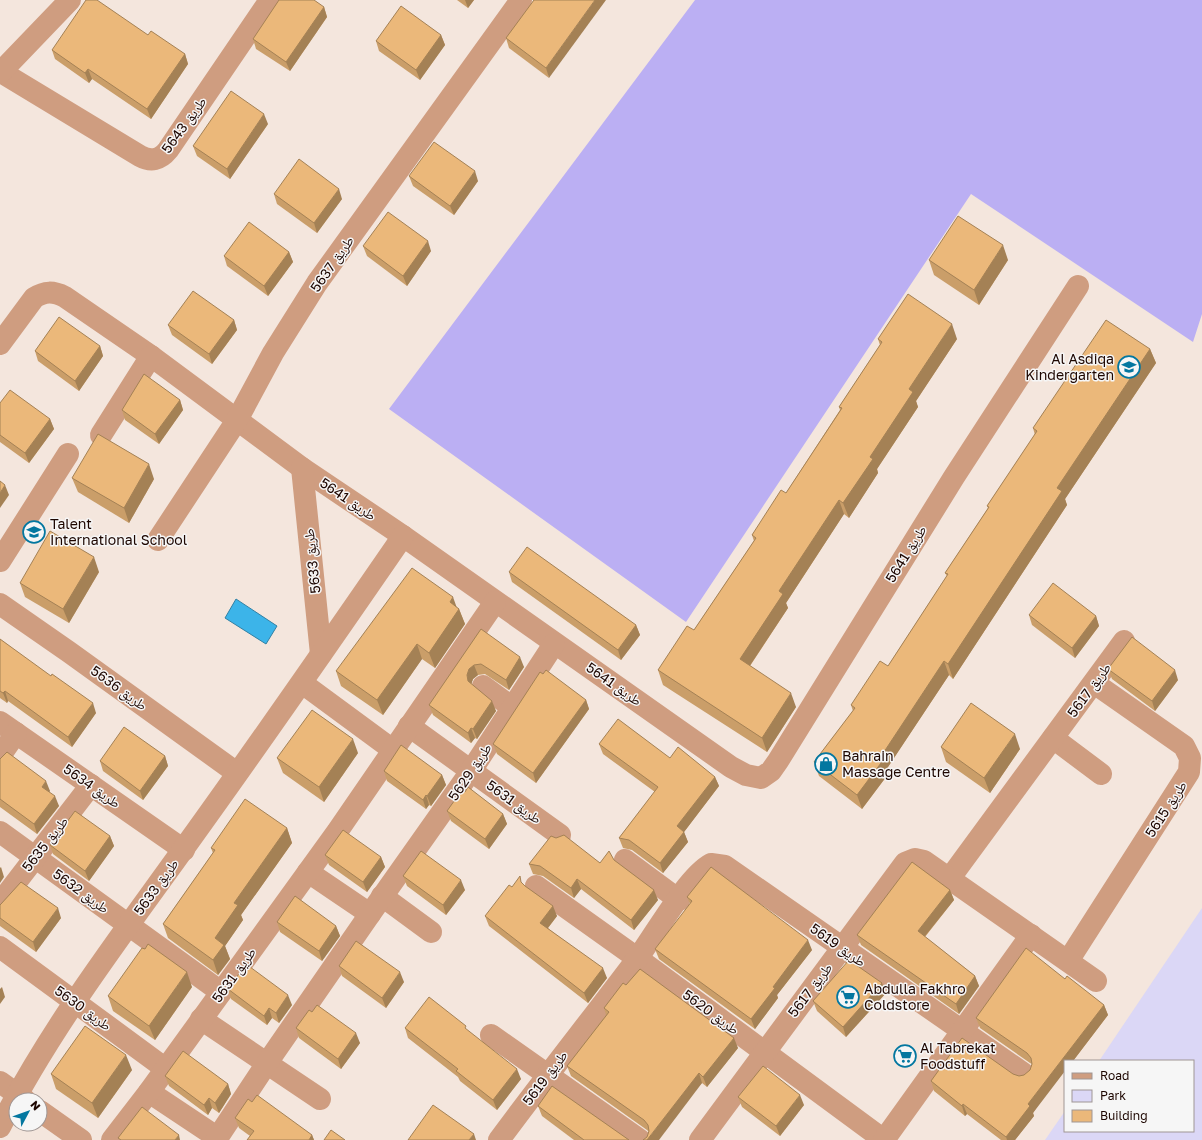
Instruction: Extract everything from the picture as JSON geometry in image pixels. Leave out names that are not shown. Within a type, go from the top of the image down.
[{"type":"street","points":[[0,72],[70,0]]},
{"type":"street","name":"طريق 5643","points":[[0,72],[147,160],[155,160],[163,156],[168,150],[270,0]]},
{"type":"street","name":"طريق 5637","points":[[158,540],[237,420],[273,353],[318,283],[521,0]]},
{"type":"street","name":"طريق 5641","points":[[0,344],[34,298],[49,292],[64,297],[151,356],[302,468],[402,536],[731,767],[746,775],[761,778],[771,771],[954,477],[1078,286]]},
{"type":"street","points":[[101,435],[151,356]]},
{"type":"street","points":[[0,561],[68,454]]},
{"type":"street","name":"طريق 5633","points":[[302,468],[321,654]]},
{"type":"street","name":"طريق 5633","points":[[14,1092],[128,926],[184,850],[302,683],[402,536]]},
{"type":"street","name":"طريق 5631","points":[[112,1140],[150,1092],[308,872],[495,602]]},
{"type":"street","name":"طريق 5636","points":[[0,604],[238,773]]},
{"type":"street","name":"طريق 5617","points":[[950,878],[1124,641]]},
{"type":"street","name":"طريق 5629","points":[[217,1139],[267,1063],[382,896],[471,772],[554,644]]},
{"type":"street","points":[[302,683],[393,750]]},
{"type":"street","name":"طريق 5615","points":[[1068,961],[1189,772],[1190,758],[1184,746],[1094,683]]},
{"type":"street","points":[[483,686],[513,708]]},
{"type":"street","name":"طريق 5631","points":[[409,726],[560,835]]},
{"type":"street","points":[[0,756],[8,728]]},
{"type":"street","name":"طريق 5634","points":[[8,728],[184,850]]},
{"type":"street","points":[[1053,738],[1100,774]]},
{"type":"street","name":"طريق 5635","points":[[0,903],[34,856],[91,785]]},
{"type":"street","name":"طريق 5632","points":[[0,832],[221,992]]},
{"type":"street","name":"طريق 5617","points":[[700,1140],[905,863],[915,859],[924,861],[1096,981]]},
{"type":"street","points":[[625,860],[678,900]]},
{"type":"street","name":"طريق 5619","points":[[499,1140],[547,1074],[637,958],[696,876],[705,867],[711,864],[725,866],[1023,1073]]},
{"type":"street","points":[[308,872],[370,914]]},
{"type":"street","name":"طريق 5620","points":[[536,886],[637,958],[884,1140]]},
{"type":"street","points":[[382,896],[432,932]]},
{"type":"street","points":[[884,1140],[961,1030],[1031,935]]},
{"type":"street","name":"طريق 5630","points":[[0,947],[166,1069]]},
{"type":"street","points":[[201,1019],[320,1099]]},
{"type":"street","points":[[491,1034],[640,1140]]},
{"type":"street","points":[[150,1092],[217,1139]]},
{"type":"street","name":"طريق 5633","points":[[0,1126],[8,1107]]},
{"type":"street","points":[[48,1117],[81,1140]]},
{"type":"green space","points":[[1202,908],[1202,1140],[1045,1140],[1064,1112],[1064,1132],[1194,1132],[1194,1060],[1100,1060]]},
{"type":"shaded area","points":[[695,0],[1202,0],[1202,314],[1193,342],[971,194],[686,622],[389,409]]},
{"type":"water","points":[[236,599],[277,626],[266,644],[225,618]]},
{"type":"building","points":[[86,0],[97,0],[148,35],[151,31],[185,54],[147,109],[88,69],[85,73],[52,50]]},
{"type":"building","points":[[279,0],[314,0],[324,7],[286,62],[253,39]]},
{"type":"building","points":[[534,0],[595,0],[546,68],[506,38]]},
{"type":"building","points":[[401,6],[441,35],[416,70],[376,41]]},
{"type":"building","points":[[231,91],[264,114],[227,169],[193,146]]},
{"type":"building","points":[[434,142],[475,171],[450,206],[409,176]]},
{"type":"building","points":[[299,159],[339,189],[314,223],[274,194]]},
{"type":"building","points":[[388,212],[428,241],[403,276],[363,246]]},
{"type":"building","points":[[958,216],[1003,245],[974,290],[929,260]]},
{"type":"building","points":[[249,222],[289,252],[264,286],[224,256]]},
{"type":"building","points":[[193,291],[234,320],[209,354],[168,325]]},
{"type":"building","points":[[908,294],[952,324],[909,389],[913,392],[870,457],[873,459],[843,503],[839,500],[779,591],[783,594],[740,659],[791,693],[762,738],[658,670],[687,626],[694,630],[756,538],[752,535],[781,490],[786,493],[842,408],[839,407],[882,342],[878,339]]},
{"type":"building","points":[[59,317],[100,346],[75,381],[35,351]]},
{"type":"building","points":[[1106,320],[1150,349],[1057,488],[1062,491],[948,664],[944,661],[878,761],[881,763],[857,795],[814,762],[855,708],[851,705],[880,661],[888,666],[948,574],[945,573],[989,507],[987,506],[1037,431],[1033,428]]},
{"type":"building","points":[[144,374],[180,400],[155,434],[122,410]]},
{"type":"building","points":[[10,390],[50,419],[25,453],[0,435],[0,403]]},
{"type":"building","points":[[98,434],[149,464],[124,508],[72,478]]},
{"type":"building","points":[[0,481],[5,485],[0,493]]},
{"type":"building","points":[[50,531],[94,557],[63,609],[20,583]]},
{"type":"building","points":[[527,547],[636,625],[618,650],[509,572]]},
{"type":"building","points":[[412,568],[453,597],[450,602],[459,609],[429,653],[417,644],[377,700],[336,671]]},
{"type":"building","points":[[1053,583],[1096,616],[1072,648],[1029,615]]},
{"type":"building","points":[[481,629],[520,657],[506,680],[481,664],[474,665],[469,669],[467,675],[468,681],[492,701],[473,729],[471,728],[468,733],[429,705]]},
{"type":"building","points":[[1132,637],[1175,670],[1152,701],[1108,669]]},
{"type":"building","points":[[0,639],[51,676],[52,674],[93,703],[68,737],[5,691],[3,693],[0,691]]},
{"type":"building","points":[[546,670],[586,700],[533,773],[493,744],[540,672],[543,674]]},
{"type":"building","points":[[971,703],[1015,734],[984,778],[941,747]]},
{"type":"building","points":[[312,710],[353,739],[319,787],[277,758]]},
{"type":"building","points":[[618,719],[670,758],[678,747],[715,777],[677,826],[684,832],[660,863],[629,840],[619,838],[658,787],[599,744]]},
{"type":"building","points":[[124,727],[165,756],[140,791],[100,761]]},
{"type":"building","points":[[401,745],[442,775],[423,800],[384,771]]},
{"type":"building","points":[[7,752],[46,781],[42,787],[55,796],[34,824],[0,799],[0,759]]},
{"type":"building","points":[[468,787],[503,814],[485,839],[447,811],[462,790],[465,792]]},
{"type":"building","points":[[245,799],[287,828],[234,903],[238,905],[215,938],[224,945],[213,960],[163,924],[215,850],[211,848]]},
{"type":"building","points":[[75,811],[110,836],[85,871],[50,845]]},
{"type":"building","points":[[343,830],[381,857],[363,882],[325,855]]},
{"type":"building","points":[[564,835],[600,863],[609,851],[614,860],[654,890],[631,920],[577,879],[571,888],[540,866],[529,864],[551,836],[556,838]]},
{"type":"building","points":[[421,851],[461,880],[443,905],[403,876]]},
{"type":"building","points":[[912,862],[950,890],[918,931],[975,976],[956,1004],[857,935]]},
{"type":"building","points":[[711,867],[808,940],[773,987],[775,988],[751,1019],[655,949],[692,901],[687,897]]},
{"type":"building","points":[[520,876],[521,882],[525,886],[553,906],[540,923],[603,968],[584,993],[485,916],[509,885],[512,887]]},
{"type":"building","points":[[21,882],[58,908],[33,942],[0,918],[0,905]]},
{"type":"building","points":[[295,896],[336,926],[319,951],[277,922]]},
{"type":"building","points":[[356,941],[400,972],[382,998],[339,966]]},
{"type":"building","points":[[148,944],[187,972],[149,1026],[108,996],[142,948],[145,949]]},
{"type":"building","points":[[1026,948],[1065,979],[1067,976],[1104,1005],[1028,1104],[1030,1106],[1006,1137],[963,1104],[962,1106],[931,1081],[962,1038],[1013,1074],[1019,1076],[1024,1075],[1030,1070],[1032,1064],[1031,1058],[1027,1053],[976,1018]]},
{"type":"building","points":[[849,960],[882,983],[843,1027],[813,1001]]},
{"type":"building","points":[[246,964],[288,995],[276,1013],[269,1008],[264,1016],[228,989]]},
{"type":"building","points":[[640,969],[734,1038],[703,1077],[699,1073],[647,1140],[643,1140],[647,1137],[649,1131],[648,1125],[644,1120],[567,1066],[609,1012],[604,1008],[623,983],[626,985]]},
{"type":"building","points":[[429,997],[517,1069],[493,1100],[456,1071],[458,1069],[405,1028]]},
{"type":"building","points":[[317,1005],[356,1033],[338,1059],[296,1028],[309,1010],[312,1012]]},
{"type":"building","points":[[85,1026],[126,1055],[92,1103],[51,1074]]},
{"type":"building","points":[[183,1051],[228,1084],[215,1103],[209,1098],[204,1105],[165,1076]]},
{"type":"building","points":[[763,1066],[800,1095],[776,1126],[738,1097]]},
{"type":"building","points":[[552,1086],[629,1140],[584,1140],[538,1106]]},
{"type":"building","points":[[257,1095],[312,1135],[309,1140],[247,1140],[254,1131],[235,1118],[248,1099],[252,1102]]},
{"type":"building","points":[[433,1105],[474,1134],[469,1140],[408,1140]]},
{"type":"building","points":[[142,1107],[179,1135],[175,1140],[121,1140],[118,1138]]},
{"type":"building","points":[[331,1130],[345,1140],[324,1140]]},
{"type":"place","name":"Al Asdiqa Kindergarten","points":[[1129,367]]},
{"type":"place","name":"Talent International School","points":[[34,532]]},
{"type":"place","name":"Bahrain Massage Centre","points":[[826,764]]},
{"type":"place","name":"Abdulla Fakhro Coldstore","points":[[848,997]]},
{"type":"place","name":"Al Tabrekat Foodstuff","points":[[905,1056]]}]
